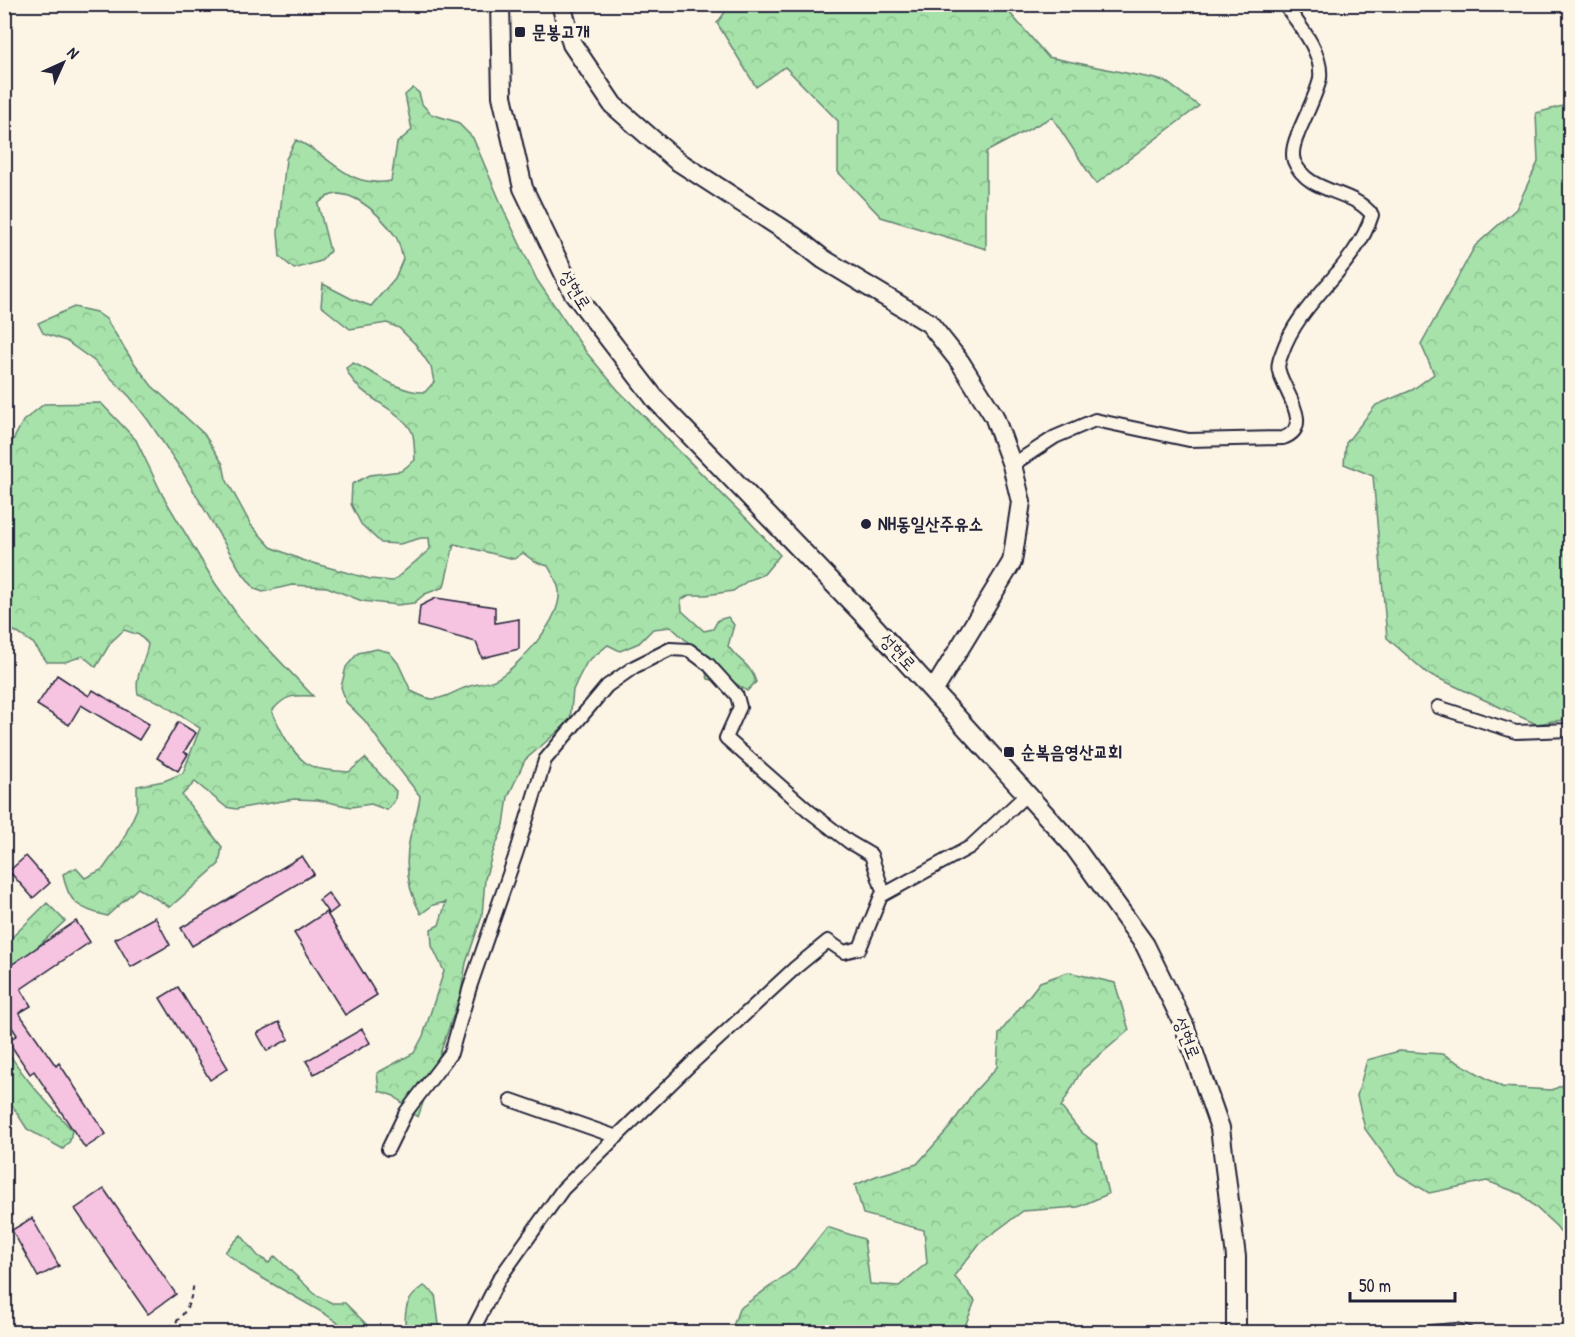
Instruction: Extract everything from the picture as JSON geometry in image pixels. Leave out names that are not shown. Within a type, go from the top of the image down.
[{"type":"main road","name":"성현로","points":[[500,4],[502,96],[523,188],[573,292],[656,400],[852,602],[1073,845],[1145,945],[1184,1025],[1220,1128],[1236,1257],[1236,1332]]},
{"type":"main road","points":[[561,4],[572,44],[613,105],[676,160],[795,237],[823,259],[928,323],[960,362],[994,416],[1012,465],[1021,502],[1012,562],[934,690]]},
{"type":"street","points":[[1012,465],[1055,437],[1095,420],[1189,440],[1283,438],[1295,429],[1298,416],[1278,369],[1282,352],[1296,322],[1356,251],[1372,215],[1352,198],[1317,186],[1303,173],[1294,160],[1294,144],[1320,78],[1317,54],[1302,28],[1284,4]]},
{"type":"street","points":[[388,1149],[406,1112],[450,1053],[517,851],[544,760],[607,686],[634,667],[670,649],[689,650],[709,665],[738,696],[740,707],[726,738],[809,811],[849,842],[871,855],[884,894]]},
{"type":"street","points":[[1438,707],[1516,732],[1570,730]]},
{"type":"street","points":[[472,1332],[499,1280],[563,1189],[795,968],[828,941],[844,952],[860,948],[881,896],[970,847],[1027,794]]},
{"type":"street","points":[[512,1100],[617,1137]]},
{"type":"street","points":[[1431,1332],[1456,1330],[1466,1332]]},
{"type":"path","points":[[161,1332],[186,1311],[192,1300],[194,1282]]},
{"type":"green space","points":[[731,4],[1003,5],[1048,57],[1165,81],[1199,106],[1096,184],[1052,117],[986,152],[986,249],[881,217],[838,172],[838,121],[785,67],[756,87],[717,23]]},
{"type":"green space","points":[[413,88],[419,93],[422,104],[431,114],[457,122],[473,138],[537,280],[586,352],[618,390],[780,555],[764,574],[749,580],[733,591],[689,595],[681,600],[682,611],[704,631],[713,629],[718,620],[728,617],[734,625],[728,646],[748,667],[756,682],[747,691],[727,678],[718,681],[708,679],[702,661],[690,644],[671,627],[653,629],[639,643],[620,651],[608,645],[587,662],[573,690],[570,721],[525,760],[508,797],[504,825],[485,879],[482,916],[466,963],[461,993],[418,1117],[394,1096],[379,1091],[377,1073],[414,1053],[423,1036],[444,971],[432,946],[431,929],[439,925],[446,902],[433,905],[421,914],[416,905],[408,876],[407,857],[420,796],[365,721],[346,702],[341,687],[346,667],[358,653],[377,649],[389,652],[398,663],[411,691],[430,699],[494,680],[507,672],[528,652],[547,627],[558,602],[559,591],[555,578],[548,566],[535,562],[523,553],[514,559],[454,544],[444,587],[425,594],[414,603],[397,605],[362,601],[327,587],[292,585],[263,592],[255,589],[240,570],[182,471],[130,397],[94,361],[66,341],[43,333],[38,323],[74,307],[96,312],[106,319],[152,386],[204,434],[223,464],[226,479],[251,525],[271,547],[302,560],[370,579],[393,581],[430,549],[429,538],[400,544],[381,543],[361,524],[351,504],[352,484],[370,475],[401,471],[415,460],[413,435],[406,423],[398,416],[359,388],[346,368],[353,363],[397,386],[425,392],[434,382],[431,367],[415,344],[399,328],[387,323],[350,329],[321,306],[323,284],[371,306],[395,278],[403,259],[399,245],[389,228],[371,210],[350,196],[339,194],[328,196],[318,204],[330,251],[321,261],[294,269],[280,257],[278,232],[286,159],[296,140],[351,176],[376,182],[391,181],[397,143],[412,130],[405,95]]},
{"type":"green space","points":[[1570,104],[1570,719],[1536,724],[1427,673],[1387,638],[1373,476],[1344,464],[1346,443],[1376,405],[1412,390],[1434,374],[1421,344],[1475,246],[1516,209],[1538,162],[1536,113]]},
{"type":"green space","points":[[101,403],[136,440],[163,496],[215,583],[241,620],[313,696],[290,697],[272,711],[290,746],[310,766],[321,769],[349,772],[365,758],[396,791],[395,800],[387,810],[371,804],[351,807],[318,800],[294,799],[236,809],[226,807],[195,782],[182,795],[222,847],[219,864],[170,907],[138,888],[107,916],[89,911],[76,903],[68,892],[63,874],[76,868],[85,878],[103,869],[121,844],[137,809],[137,786],[164,781],[183,773],[200,728],[159,702],[138,694],[139,675],[148,644],[139,635],[124,630],[111,642],[96,667],[83,656],[65,662],[47,662],[33,643],[13,630],[4,644],[5,456],[23,421],[44,404]]},
{"type":"green space","points":[[47,903],[65,921],[14,969],[5,973],[5,944]]},
{"type":"green space","points":[[1068,972],[1115,983],[1129,1030],[1082,1070],[1061,1107],[1081,1132],[1097,1144],[1108,1194],[1078,1207],[1023,1211],[980,1243],[954,1276],[975,1301],[965,1326],[960,1332],[731,1332],[739,1309],[794,1269],[827,1227],[864,1239],[870,1284],[899,1286],[927,1263],[924,1230],[863,1214],[855,1185],[917,1164],[950,1127],[973,1093],[997,1067],[999,1034],[1040,982]]},
{"type":"green space","points":[[4,1045],[27,1079],[72,1130],[70,1141],[63,1149],[27,1129],[5,1094]]},
{"type":"green space","points":[[1399,1051],[1443,1054],[1502,1087],[1552,1090],[1570,1082],[1570,1244],[1556,1226],[1521,1194],[1487,1181],[1429,1193],[1398,1174],[1365,1129],[1357,1096],[1367,1060]]},
{"type":"green space","points":[[241,1235],[258,1256],[269,1263],[275,1256],[316,1295],[332,1303],[345,1303],[367,1325],[366,1332],[351,1332],[325,1314],[250,1271],[225,1252]]},
{"type":"green space","points":[[424,1286],[435,1294],[440,1332],[405,1332],[405,1317],[409,1301]]},
{"type":"building","points":[[436,598],[495,607],[495,623],[519,619],[519,649],[482,658],[476,642],[418,626],[420,606]]},
{"type":"building","points":[[57,675],[89,696],[93,690],[149,724],[139,740],[81,705],[69,725],[37,705]]},
{"type":"building","points":[[178,722],[196,733],[184,752],[188,754],[178,771],[157,758]]},
{"type":"building","points":[[26,856],[50,883],[33,898],[9,871]]},
{"type":"building","points":[[302,856],[314,874],[192,946],[181,928]]},
{"type":"building","points":[[328,893],[338,907],[329,914],[319,900]]},
{"type":"building","points":[[326,912],[377,995],[345,1015],[294,933]]},
{"type":"building","points":[[155,917],[170,945],[131,967],[115,939]]},
{"type":"building","points":[[76,921],[90,942],[21,989],[31,1006],[19,1013],[56,1066],[59,1063],[106,1134],[85,1148],[34,1071],[30,1074],[8,1041],[17,1035],[4,1015],[4,970]]},
{"type":"building","points":[[178,987],[228,1068],[210,1080],[160,998]]},
{"type":"building","points":[[279,1022],[289,1039],[267,1051],[257,1033]]},
{"type":"building","points":[[362,1029],[370,1043],[314,1074],[306,1061]]},
{"type":"building","points":[[104,1189],[176,1294],[148,1314],[75,1209]]},
{"type":"building","points":[[32,1218],[59,1266],[38,1277],[12,1230]]},
{"type":"place","name":"문봉고개","points":[[520,32]]},
{"type":"place","name":"NH동일산주유소","points":[[866,524]]},
{"type":"place","name":"순복음영산교회","points":[[1009,752]]}]
